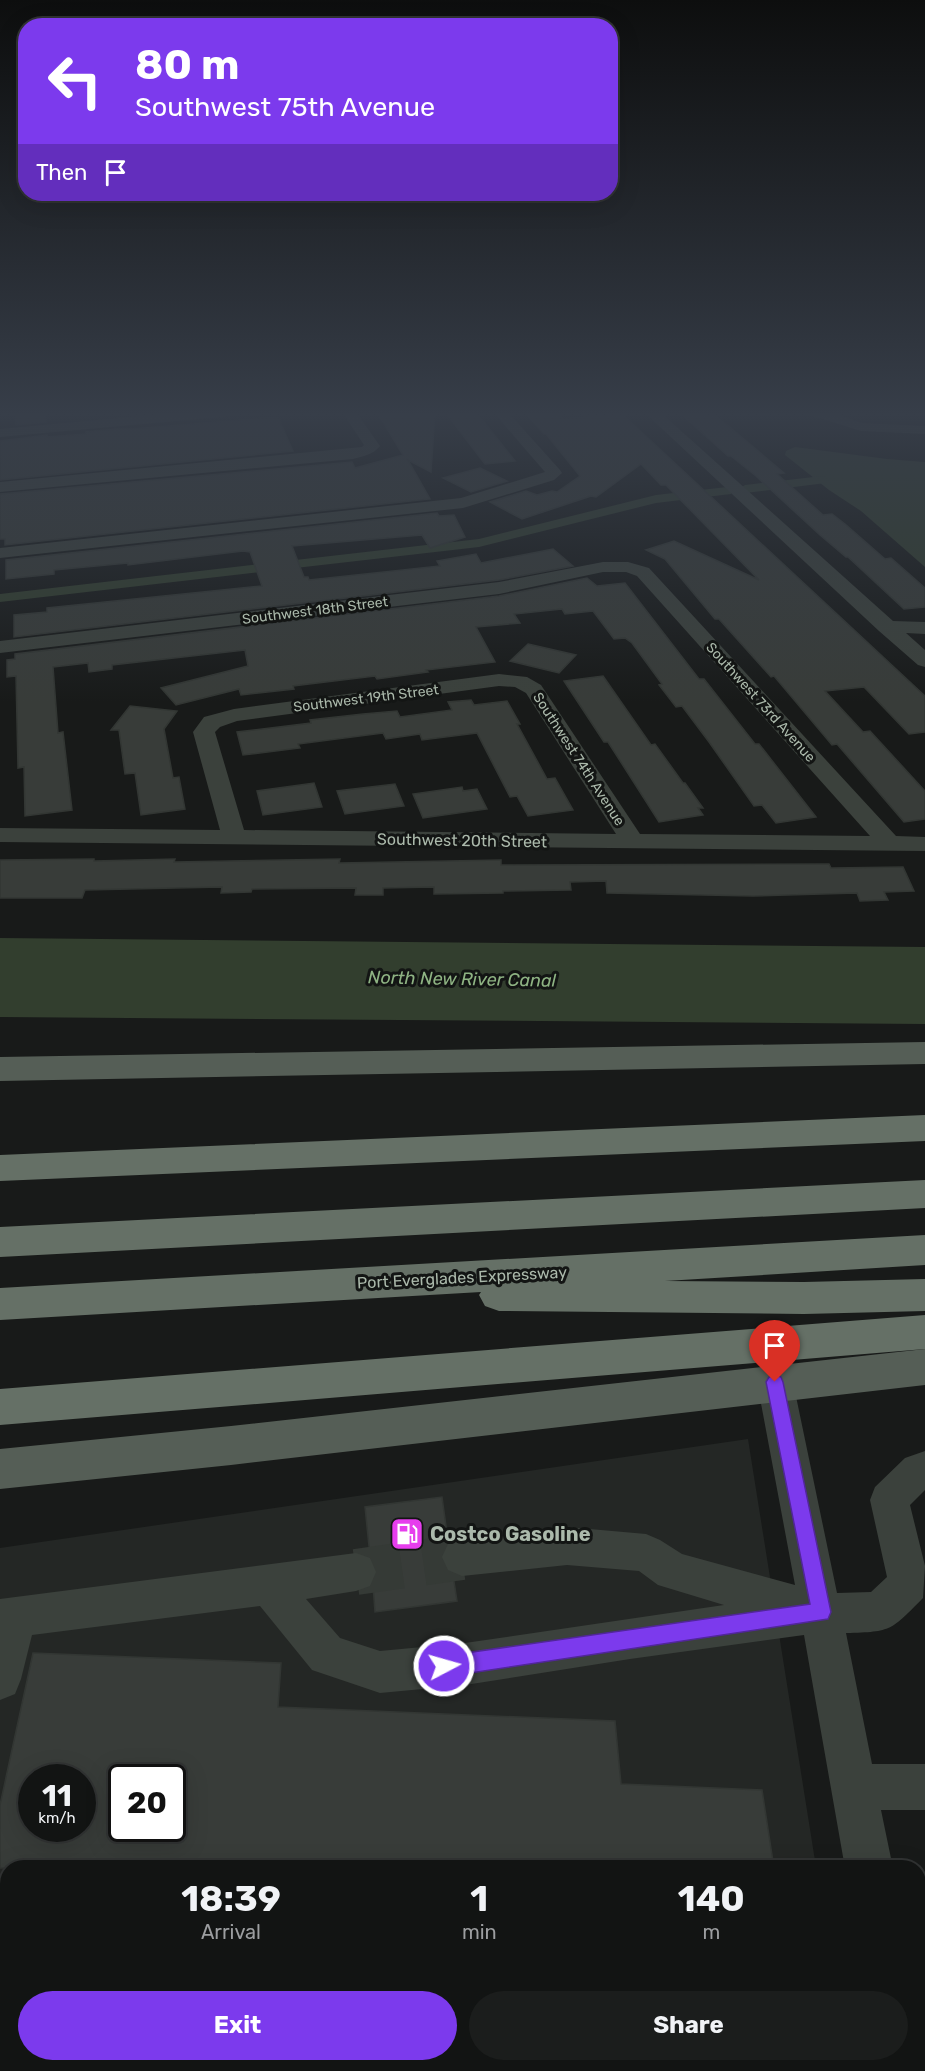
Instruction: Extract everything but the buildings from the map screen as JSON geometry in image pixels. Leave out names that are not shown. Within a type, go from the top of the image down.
[{"type":"highway","points":[[10,1165],[925,1128]]},
{"type":"highway","points":[[0,1242],[925,1194]]},
{"type":"highway","name":"Port Everglades Expressway","points":[[0,1304],[925,1250]]},
{"type":"highway","points":[[206,1292],[792,1298],[925,1294]]},
{"type":"highway","points":[[0,1407],[925,1332]]},
{"type":"main road","points":[[0,1069],[925,1053]]},
{"type":"main road","points":[[0,1469],[138,1456],[775,1382],[925,1367]]},
{"type":"street","points":[[0,553],[412,509]]},
{"type":"street","points":[[757,509],[925,661]]},
{"type":"street","name":"Southwest 18th Street","points":[[0,647],[499,588],[603,567],[628,567]]},
{"type":"street","name":"Southwest 73rd Avenue","points":[[628,567],[643,573],[890,844]]},
{"type":"street","points":[[886,627],[925,628]]},
{"type":"street","name":"Southwest 19th Street","points":[[234,838],[204,732],[212,722],[234,715],[499,680],[520,681]]},
{"type":"street","name":"Southwest 74th Avenue","points":[[520,681],[534,689],[633,842]]},
{"type":"street","name":"Southwest 20th Street","points":[[0,835],[925,844]]},
{"type":"street","points":[[775,1382],[821,1612],[867,1860]]},
{"type":"street","points":[[269,1585],[303,1629],[327,1655],[380,1672],[465,1665],[630,1638],[821,1612],[880,1612],[909,1584],[889,1500],[919,1470],[925,1468]]},
{"type":"street","points":[[462,1557],[567,1546],[646,1553],[672,1571],[821,1612]]},
{"type":"street","points":[[0,1679],[7,1618],[356,1572]]},
{"type":"street","points":[[853,1787],[925,1787]]},
{"type":"shaded area","points":[[748,1439],[815,1860],[0,1860],[0,1548]]},
{"type":"water","points":[[857,509],[925,509],[925,567]]},
{"type":"water","name":"North New River Canal","points":[[0,938],[925,947],[925,1024],[0,1017]]},
{"type":"waterway","points":[[0,598],[479,543],[617,509]]},
{"type":"tunnel","points":[[356,1572],[462,1557]]},
{"type":"place","name":"Costco Gasoline","points":[[407,1534]]},
{"type":"route","points":[[444,1666],[465,1665],[630,1638],[821,1612],[775,1382]]}]
